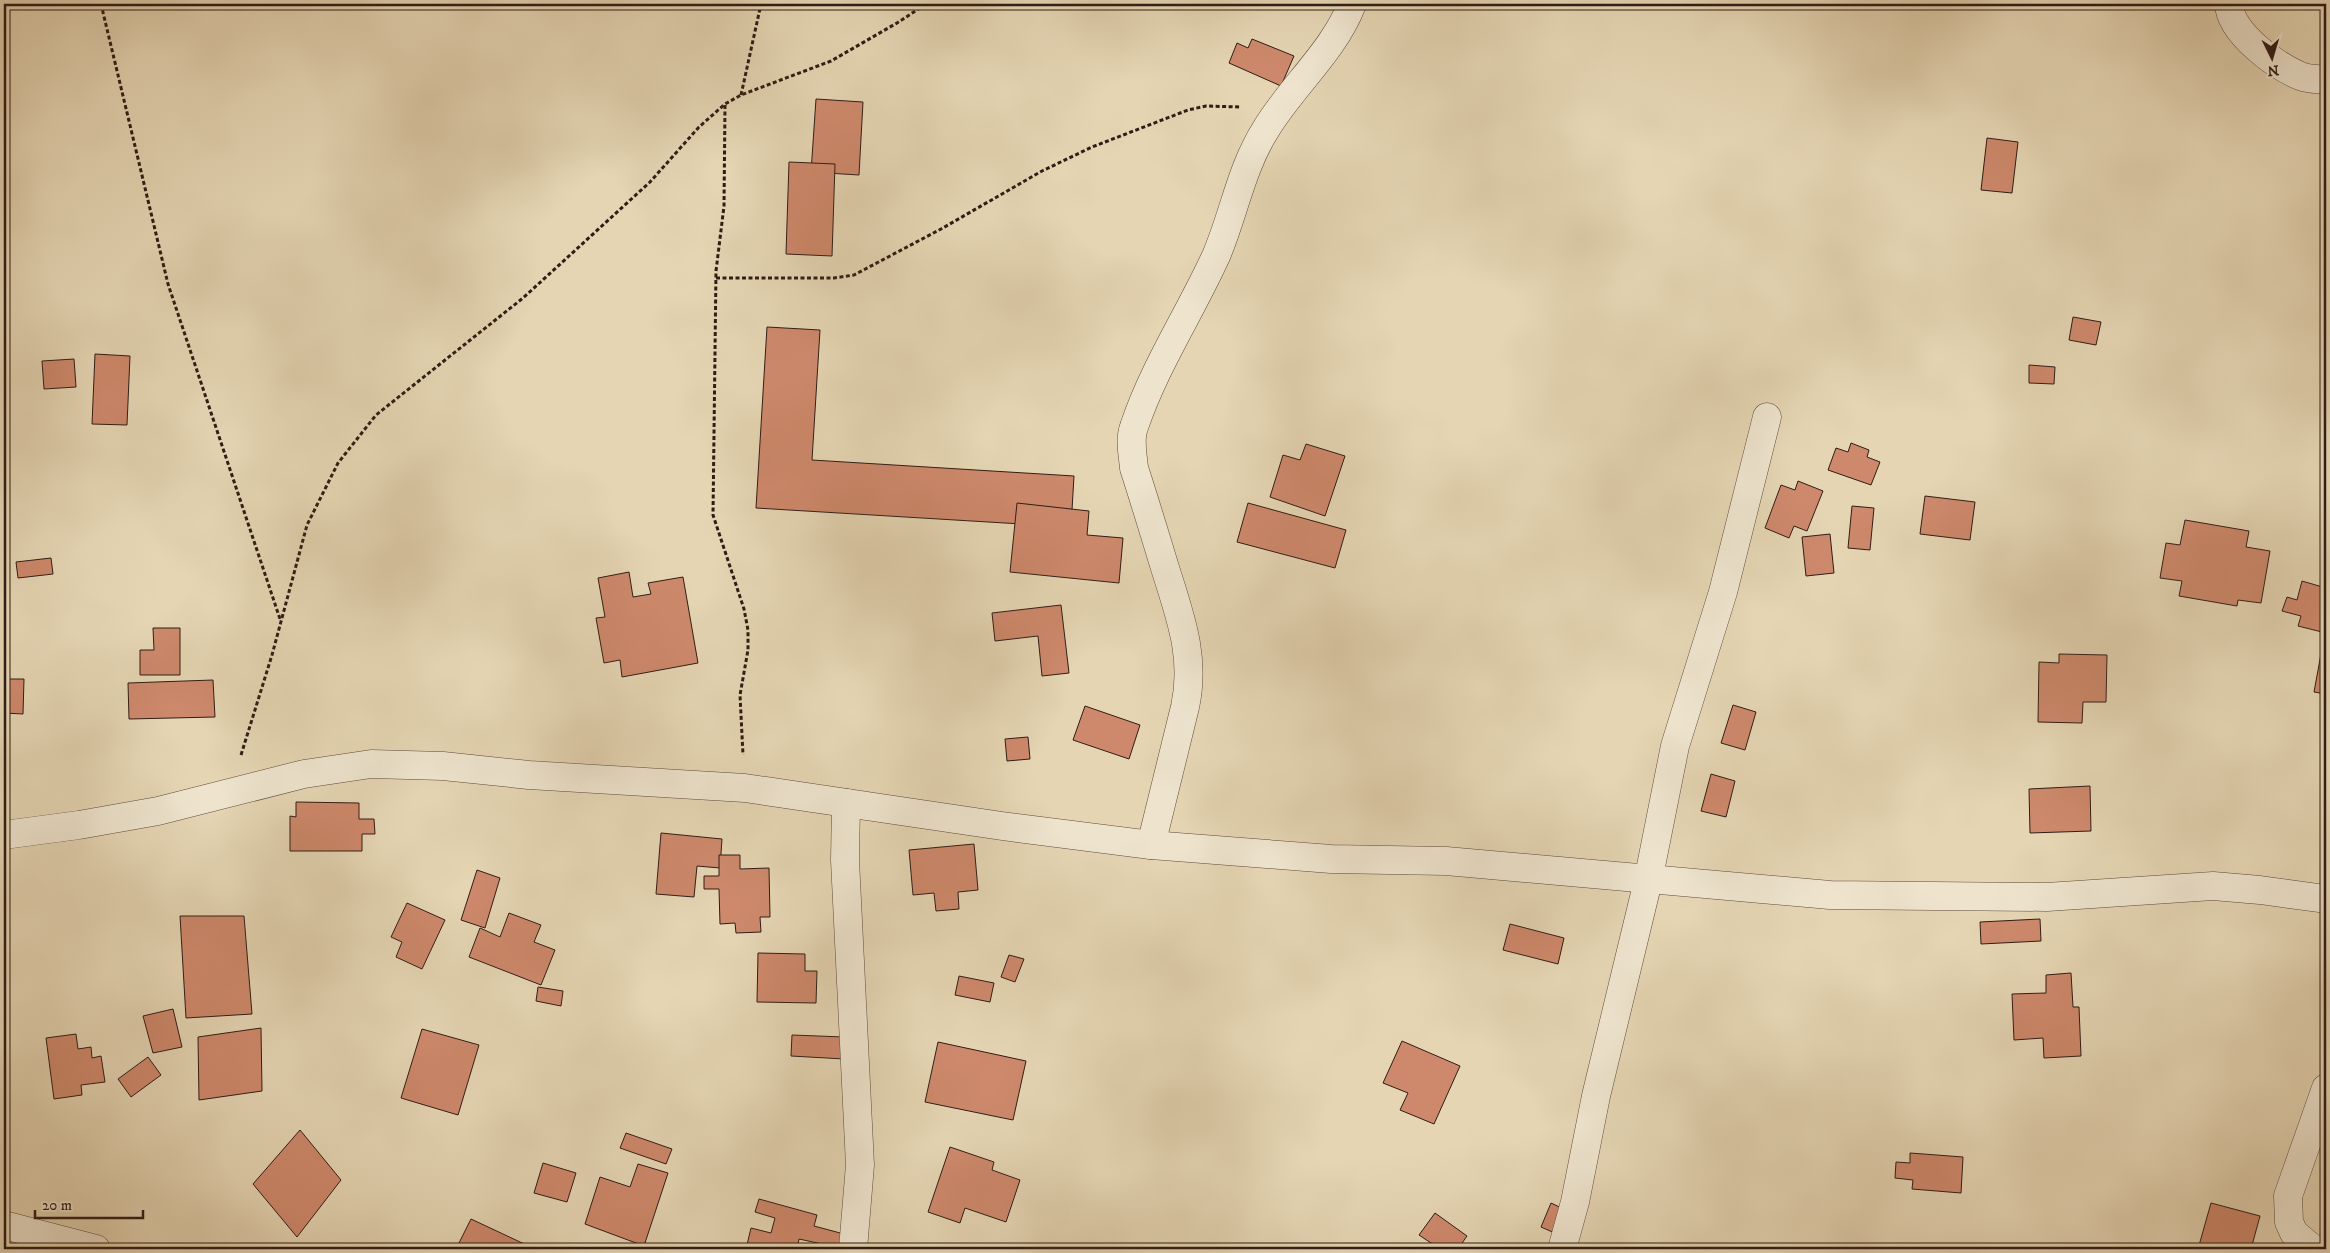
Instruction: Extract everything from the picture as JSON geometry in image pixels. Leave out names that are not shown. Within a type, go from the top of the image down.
[{"type":"street","points":[[1151,845],[1190,685],[1190,666],[1183,626],[1134,468],[1133,429],[1148,392],[1216,254],[1248,163],[1266,128],[1335,35],[1352,4]]},
{"type":"street","points":[[2230,4],[2231,14],[2236,23],[2272,61],[2304,77],[2326,80]]},
{"type":"street","points":[[1562,1249],[1575,1202],[1598,1086],[1648,881],[1675,746],[1723,592],[1767,417]]},
{"type":"street","points":[[4,835],[79,825],[158,811],[304,774],[371,764],[443,766],[528,776],[745,788],[1151,845],[1331,859],[1446,861],[1648,881],[1830,895],[2047,897],[2213,886],[2326,899]]},
{"type":"street","points":[[846,803],[846,879],[860,1131],[860,1165],[853,1249]]},
{"type":"street","points":[[2313,1249],[2294,1233],[2289,1222],[2288,1196],[2326,1088]]},
{"type":"street","points":[[4,1226],[96,1249]]},
{"type":"path","points":[[101,4],[168,284],[280,619]]},
{"type":"path","points":[[741,95],[761,4]]},
{"type":"path","points":[[229,794],[272,655],[306,525],[338,462],[376,415],[523,298],[650,182],[699,127],[725,104],[741,95],[831,61],[897,24],[926,4]]},
{"type":"path","points":[[725,104],[724,206],[716,278],[713,515],[744,609],[748,630],[748,650],[740,695],[745,788]]},
{"type":"path","points":[[716,278],[834,278],[854,275],[941,229],[1042,171],[1092,147],[1171,116],[1206,106],[1230,106],[1278,112]]},
{"type":"building","points":[[1252,39],[1294,56],[1281,86],[1229,63],[1237,43],[1248,48]]},
{"type":"building","points":[[816,99],[863,102],[859,175],[811,172]]},
{"type":"building","points":[[1987,138],[2018,142],[2012,193],[1981,190]]},
{"type":"building","points":[[789,162],[835,164],[832,256],[786,254]]},
{"type":"building","points":[[2073,317],[2101,322],[2096,345],[2069,340]]},
{"type":"building","points":[[767,327],[820,330],[812,460],[1074,476],[1071,527],[756,508]]},
{"type":"building","points":[[95,354],[130,356],[127,425],[92,424]]},
{"type":"building","points":[[74,359],[76,387],[44,389],[42,361]]},
{"type":"building","points":[[2029,365],[2055,367],[2054,384],[2029,383]]},
{"type":"building","points":[[1851,443],[1869,450],[1867,457],[1880,462],[1871,485],[1828,470],[1836,448],[1848,452]]},
{"type":"building","points":[[1306,444],[1345,456],[1325,516],[1270,497],[1283,455],[1300,460]]},
{"type":"building","points":[[1798,481],[1823,491],[1807,531],[1794,526],[1789,538],[1765,528],[1781,485],[1795,490]]},
{"type":"building","points":[[1925,496],[1975,502],[1970,540],[1920,534]]},
{"type":"building","points":[[1017,503],[1089,511],[1087,535],[1123,538],[1119,583],[1010,572]]},
{"type":"building","points":[[1248,503],[1346,530],[1335,568],[1237,542]]},
{"type":"building","points":[[1852,506],[1874,508],[1870,550],[1848,548]]},
{"type":"building","points":[[2185,520],[2249,531],[2246,547],[2270,551],[2261,603],[2238,600],[2237,606],[2179,596],[2182,581],[2160,578],[2166,543],[2180,545]]},
{"type":"building","points":[[1830,534],[1834,573],[1806,576],[1802,537]]},
{"type":"building","points":[[51,558],[53,574],[18,578],[16,562]]},
{"type":"building","points":[[629,572],[633,597],[651,594],[648,583],[683,577],[698,663],[622,677],[620,660],[604,663],[596,618],[605,617],[598,578]]},
{"type":"building","points":[[2302,581],[2326,588],[2326,633],[2298,626],[2301,616],[2282,611],[2287,597],[2297,600]]},
{"type":"building","points":[[1061,605],[1069,673],[1042,676],[1038,636],[995,641],[992,613]]},
{"type":"building","points":[[153,628],[180,628],[180,675],[140,675],[140,650],[154,650]]},
{"type":"building","points":[[2323,643],[2326,644],[2326,694],[2314,692]]},
{"type":"building","points":[[2059,654],[2107,655],[2106,702],[2083,702],[2082,723],[2038,722],[2039,662],[2059,663]]},
{"type":"building","points":[[4,679],[24,679],[23,714],[4,713]]},
{"type":"building","points":[[213,680],[215,717],[129,719],[128,683]]},
{"type":"building","points":[[1733,705],[1756,712],[1745,750],[1721,743]]},
{"type":"building","points":[[1085,706],[1140,725],[1129,759],[1073,740]]},
{"type":"building","points":[[1028,737],[1030,759],[1007,761],[1005,739]]},
{"type":"building","points":[[1711,774],[1735,781],[1726,817],[1701,811]]},
{"type":"building","points":[[2090,786],[2091,831],[2030,833],[2029,789]]},
{"type":"building","points":[[296,802],[359,803],[359,819],[374,819],[375,834],[362,834],[362,851],[290,851],[290,816],[296,817]]},
{"type":"building","points":[[661,833],[722,839],[720,868],[697,866],[694,897],[656,894]]},
{"type":"building","points":[[974,844],[978,890],[958,892],[959,909],[936,911],[934,893],[913,895],[909,850]]},
{"type":"building","points":[[719,855],[740,855],[740,869],[769,868],[770,917],[760,917],[761,932],[736,933],[735,923],[720,924],[719,889],[704,889],[704,876],[719,876]]},
{"type":"building","points":[[477,870],[500,878],[485,928],[461,920]]},
{"type":"building","points":[[407,903],[445,920],[422,969],[396,957],[402,942],[391,937]]},
{"type":"building","points":[[509,913],[541,925],[534,942],[555,950],[541,985],[469,957],[480,928],[500,937]]},
{"type":"building","points":[[180,916],[244,916],[252,1014],[186,1018]]},
{"type":"building","points":[[2040,919],[2041,941],[1981,944],[1980,922]]},
{"type":"building","points":[[1510,924],[1564,938],[1558,964],[1503,950]]},
{"type":"building","points":[[758,953],[805,954],[805,971],[817,971],[816,1003],[757,1002]]},
{"type":"building","points":[[1009,955],[1024,959],[1015,982],[1001,977]]},
{"type":"building","points":[[2071,973],[2073,1007],[2079,1007],[2081,1056],[2044,1058],[2043,1038],[2014,1040],[2012,994],[2046,993],[2046,975]]},
{"type":"building","points":[[959,976],[994,983],[990,1002],[955,995]]},
{"type":"building","points":[[538,987],[563,991],[561,1006],[536,1001]]},
{"type":"building","points":[[173,1009],[182,1047],[153,1053],[143,1016]]},
{"type":"building","points":[[261,1028],[262,1091],[199,1100],[198,1037]]},
{"type":"building","points":[[422,1029],[479,1045],[458,1115],[401,1098]]},
{"type":"building","points":[[76,1034],[78,1049],[91,1047],[92,1058],[101,1056],[105,1082],[81,1085],[82,1095],[54,1099],[46,1038]]},
{"type":"building","points":[[792,1035],[844,1037],[844,1059],[791,1056]]},
{"type":"building","points":[[1402,1041],[1460,1066],[1434,1124],[1400,1110],[1408,1093],[1383,1083]]},
{"type":"building","points":[[938,1042],[1026,1061],[1013,1120],[925,1102]]},
{"type":"building","points":[[148,1057],[161,1075],[131,1097],[118,1079]]},
{"type":"building","points":[[300,1130],[341,1180],[297,1237],[253,1184]]},
{"type":"building","points":[[626,1133],[672,1149],[666,1164],[620,1148]]},
{"type":"building","points":[[950,1147],[994,1162],[992,1170],[1020,1180],[1006,1222],[965,1208],[960,1223],[928,1212]]},
{"type":"building","points":[[1910,1153],[1963,1157],[1961,1193],[1912,1189],[1913,1180],[1895,1178],[1896,1162],[1910,1163]]},
{"type":"building","points":[[543,1163],[576,1173],[567,1202],[534,1193]]},
{"type":"building","points":[[638,1164],[668,1173],[644,1246],[585,1224],[600,1177],[630,1187]]},
{"type":"building","points":[[759,1199],[817,1215],[814,1226],[844,1234],[840,1249],[830,1249],[831,1246],[799,1239],[797,1249],[746,1249],[751,1228],[771,1233],[775,1218],[755,1212]]},
{"type":"building","points":[[1551,1203],[1568,1211],[1557,1234],[1541,1227]]},
{"type":"building","points":[[2211,1203],[2260,1216],[2251,1249],[2198,1249]]},
{"type":"building","points":[[1435,1213],[1467,1236],[1458,1249],[1440,1249],[1419,1235]]},
{"type":"building","points":[[471,1219],[535,1249],[456,1249]]}]
